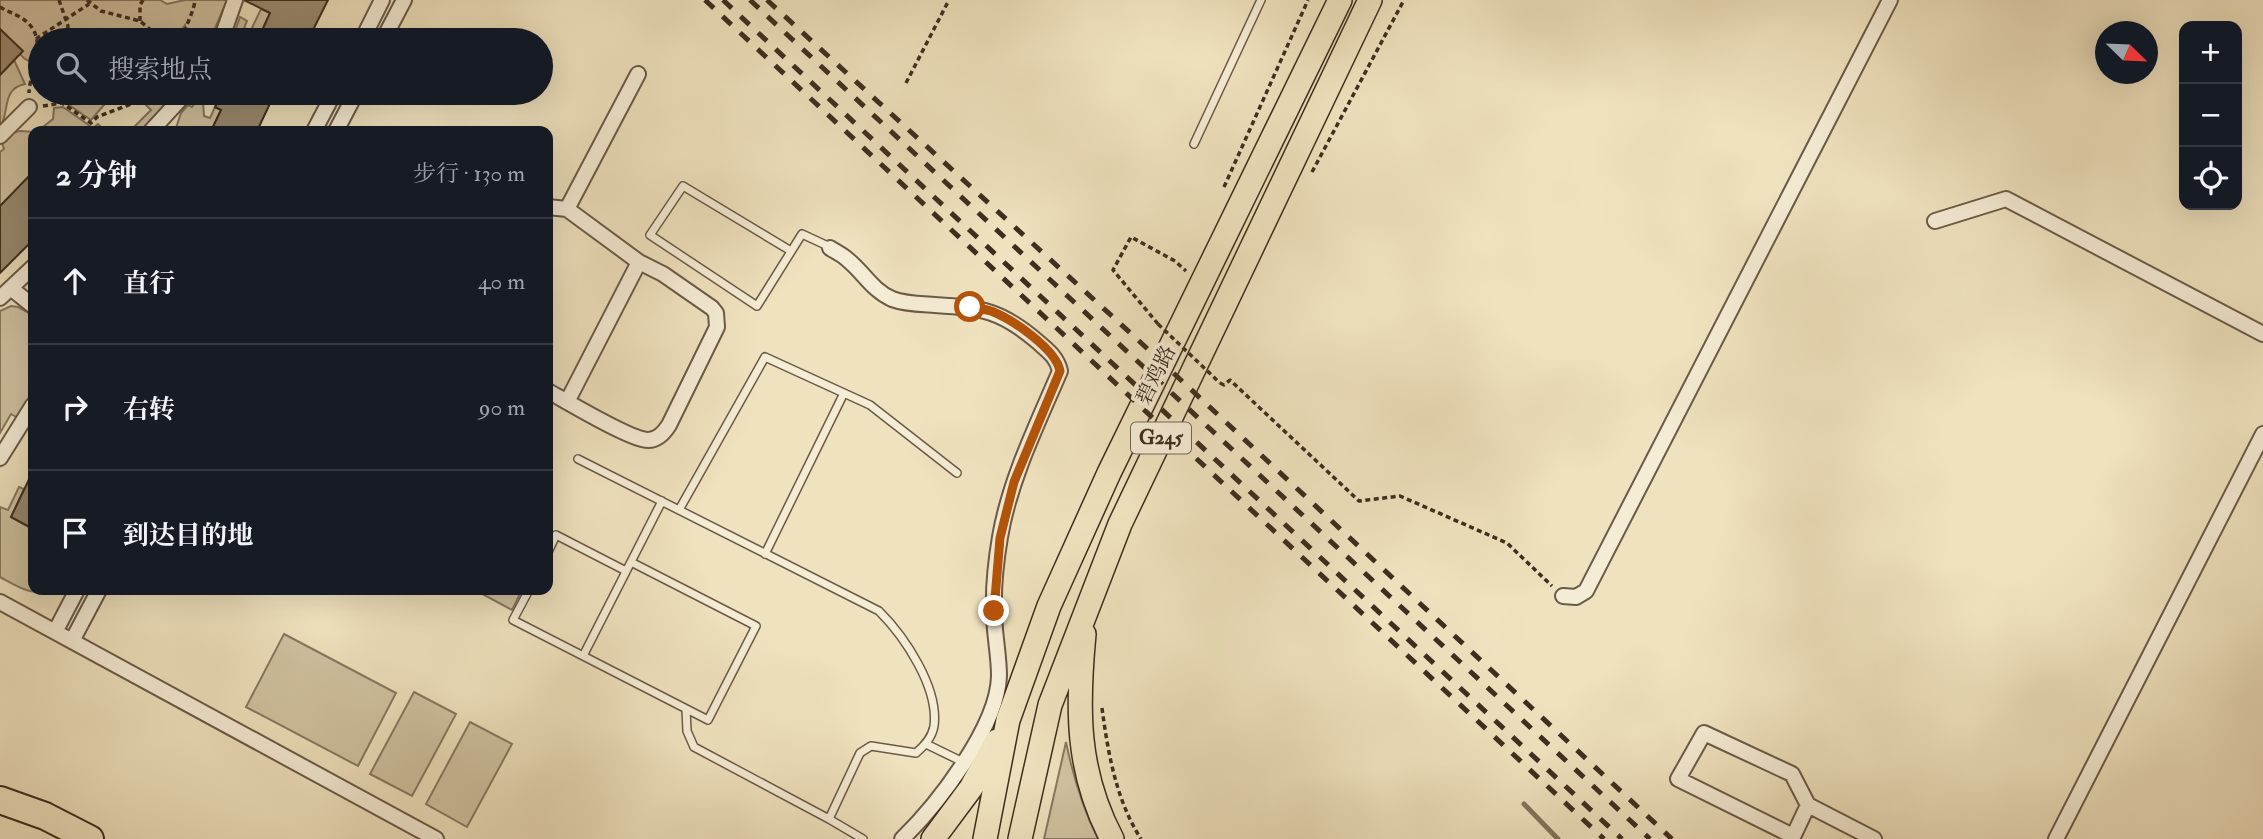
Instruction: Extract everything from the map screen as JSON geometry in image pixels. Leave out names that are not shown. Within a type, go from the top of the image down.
[{"type":"highway","points":[[1320,42],[1332,0]]},
{"type":"highway","name":"G245","points":[[1320,42],[1340,0]]},
{"type":"highway","name":"G245","points":[[1345,53],[1370,0]]},
{"type":"highway","points":[[1345,53],[1384,0]]},
{"type":"highway","name":"碧鸡路","points":[[985,839],[1008,720],[1049,606],[1109,473],[1320,42]]},
{"type":"highway","name":"碧鸡路","points":[[1020,839],[1050,705],[1120,524],[1345,53]]},
{"type":"highway","points":[[1090,597],[1079,684],[1079,715],[1088,779],[1095,804],[1112,839]]},
{"type":"highway","points":[[933,839],[971,788],[1008,720]]},
{"type":"highway","points":[[0,800],[45,816],[90,839]]},
{"type":"street","points":[[224,28],[235,0]]},
{"type":"street","points":[[368,28],[382,0]]},
{"type":"street","points":[[389,28],[404,0]]},
{"type":"street","points":[[1563,596],[1576,597],[1586,591],[1890,0]]},
{"type":"street","points":[[567,209],[638,74]]},
{"type":"street","points":[[156,126],[175,105]]},
{"type":"street","points":[[317,126],[328,105]]},
{"type":"street","points":[[339,126],[350,105]]},
{"type":"street","points":[[0,136],[29,107]]},
{"type":"street","points":[[1935,221],[2006,199],[2263,334]]},
{"type":"street","points":[[553,208],[567,209],[639,262],[663,274],[712,308],[717,320],[715,334],[670,425],[655,439],[636,438],[553,394]]},
{"type":"street","points":[[830,248],[849,260],[880,293],[895,300],[912,304],[989,310],[1021,327],[1058,362],[1060,371],[1014,482],[1003,527],[994,611],[999,680],[990,712],[963,762],[927,812],[902,839]]},
{"type":"street","points":[[567,401],[639,262]]},
{"type":"street","points":[[0,299],[28,272]]},
{"type":"street","points":[[12,289],[28,302]]},
{"type":"street","points":[[0,458],[28,413]]},
{"type":"street","points":[[2056,839],[2263,434]]},
{"type":"street","points":[[55,632],[74,595]]},
{"type":"street","points":[[72,641],[96,595]]},
{"type":"street","points":[[0,602],[436,839]]},
{"type":"street","points":[[1808,805],[1793,837],[1678,779],[1704,733],[1792,774],[1808,805],[1874,839]]},
{"type":"lane","points":[[1194,144],[1261,0]]},
{"type":"lane","points":[[791,251],[683,186],[650,235],[757,306],[802,234],[830,248]]},
{"type":"lane","points":[[679,510],[765,357],[870,405],[957,473]]},
{"type":"lane","points":[[765,554],[844,393]]},
{"type":"lane","points":[[578,459],[879,611],[892,625],[917,663],[933,699],[934,728],[926,744],[916,753],[871,746],[860,753],[829,819]]},
{"type":"lane","points":[[583,656],[662,501]]},
{"type":"lane","points":[[553,541],[556,535],[626,571]]},
{"type":"lane","points":[[526,595],[513,620],[708,720],[756,626],[631,562]]},
{"type":"lane","points":[[687,709],[687,731],[694,747],[863,839]]},
{"type":"lane","points":[[926,744],[963,762]]},
{"type":"path","points":[[59,0],[66,28]]},
{"type":"path","points":[[140,21],[142,0]]},
{"type":"path","points":[[184,28],[194,10],[195,0]]},
{"type":"path","points":[[906,83],[948,0]]},
{"type":"path","points":[[52,28],[88,2],[101,11],[140,21],[148,28]]},
{"type":"path","points":[[0,7],[27,23],[30,28]]},
{"type":"path","points":[[29,107],[46,105]]},
{"type":"path","points":[[65,105],[91,123],[97,117],[128,105]]},
{"type":"path","points":[[1187,271],[1175,261],[1131,237],[1113,270],[1158,324],[1220,383],[1224,386],[1230,380],[1359,501],[1400,495],[1507,543],[1563,596]]},
{"type":"path","points":[[1102,706],[1107,747],[1115,780],[1130,822],[1141,839]]},
{"type":"shaded area","points":[[0,0],[160,0],[167,4],[185,0],[227,0],[215,28],[186,28],[185,25],[183,28],[28,28],[28,60],[0,29]]},
{"type":"shaded area","points":[[261,9],[270,13],[263,28],[252,28]]},
{"type":"shaded area","points":[[240,17],[247,21],[244,28],[236,28]]},
{"type":"shaded area","points":[[14,60],[25,84],[17,87],[9,96],[0,128],[0,75]]},
{"type":"shaded area","points":[[69,105],[104,105],[91,120]]},
{"type":"shaded area","points":[[146,105],[164,105],[146,126],[135,126],[151,110]]},
{"type":"shaded area","points":[[188,105],[203,105],[204,116],[210,118],[215,107],[221,110],[213,126],[177,126],[181,113]]},
{"type":"shaded area","points":[[63,107],[90,126],[44,126],[53,119],[54,108]]},
{"type":"shaded area","points":[[14,132],[28,132],[28,178],[0,210],[0,152],[4,149],[2,143]]},
{"type":"shaded area","points":[[11,306],[28,312],[28,401],[18,418],[11,414],[0,433],[0,311]]},
{"type":"shaded area","points":[[19,487],[24,489],[11,517],[28,526],[28,590],[0,577],[0,507],[8,510]]},
{"type":"shaded area","points":[[484,595],[520,595],[512,610]]},
{"type":"shaded area","points":[[284,634],[396,693],[358,766],[246,707]]},
{"type":"shaded area","points":[[414,692],[456,714],[412,796],[370,774]]},
{"type":"shaded area","points":[[470,722],[512,744],[467,827],[426,804]]},
{"type":"shaded area","points":[[1066,742],[1079,791],[1098,839],[1044,839]]},
{"type":"building","points":[[244,0],[328,0],[314,28],[263,28],[270,13]]},
{"type":"building","points":[[0,29],[23,51],[0,75]]},
{"type":"building","points":[[269,105],[259,126],[213,126],[221,110],[215,107]]},
{"type":"building","points":[[28,177],[28,245],[0,273],[0,206]]},
{"type":"building","points":[[28,481],[28,526],[11,517]]},
{"type":"waterway","points":[[1524,804],[1558,839]]},
{"type":"railway","points":[[705,0],[1604,839]]},
{"type":"railway","points":[[723,0],[1622,839]]},
{"type":"railway","points":[[750,0],[1650,839]]},
{"type":"railway","points":[[767,0],[1138,340],[1672,839]]},
{"type":"route","points":[[970,307],[989,310],[1021,327],[1056,359],[1060,371],[1014,482],[1000,538],[994,611]]}]
